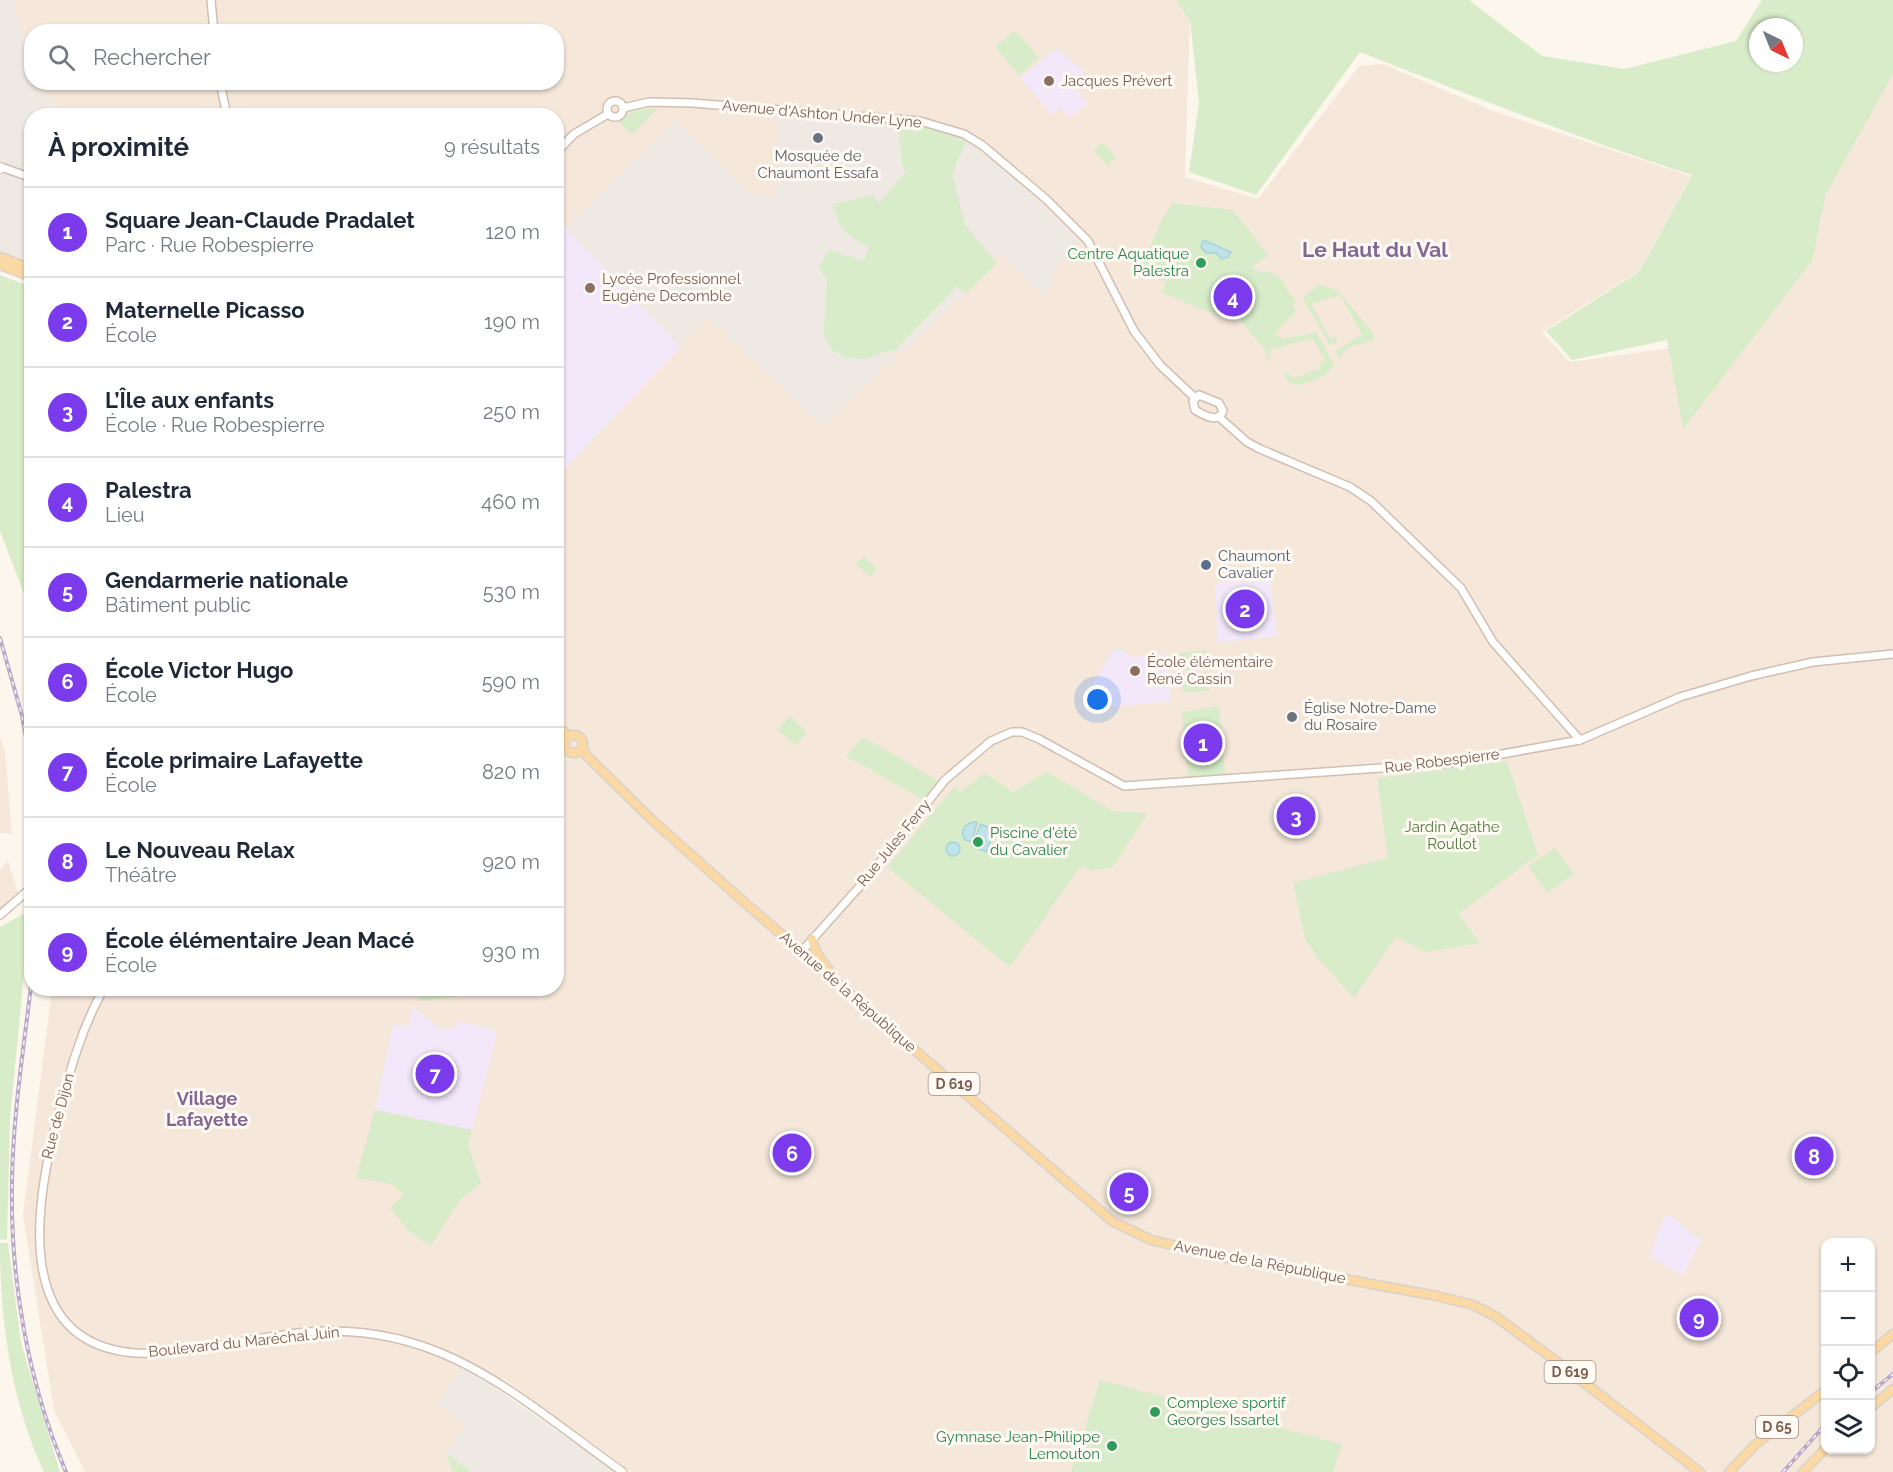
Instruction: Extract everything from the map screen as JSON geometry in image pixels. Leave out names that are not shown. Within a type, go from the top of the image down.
[{"type":"main road","points":[[0,257],[24,266]]},
{"type":"main road","points":[[0,265],[24,274]]},
{"type":"main road","points":[[564,734],[581,739],[582,752],[568,750],[564,734]]},
{"type":"main road","name":"Avenue de la République","points":[[582,752],[651,819],[1044,1164],[1107,1216],[1132,1233],[1151,1240],[1224,1257],[1429,1294],[1473,1305],[1495,1316],[1700,1472]]},
{"type":"main road","points":[[812,939],[816,952],[836,981]]},
{"type":"main road","points":[[1875,1349],[1893,1334]]},
{"type":"main road","points":[[1875,1404],[1893,1389]]},
{"type":"main road","name":"D 65","points":[[1729,1472],[1756,1444],[1821,1394]]},
{"type":"main road","points":[[1803,1472],[1821,1453]]},
{"type":"street","points":[[211,0],[213,24]]},
{"type":"street","points":[[222,90],[225,108]]},
{"type":"street","points":[[564,145],[574,134],[608,114],[617,117],[623,108],[620,103],[613,101],[607,106],[608,114]]},
{"type":"street","name":"Avenue d'Ashton Under Lyne","points":[[623,108],[649,102],[681,102],[900,118],[940,125],[964,134],[982,145],[1046,199],[1088,241],[1134,331],[1160,365],[1195,398],[1195,410],[1209,417],[1219,417]]},
{"type":"street","points":[[0,168],[24,176]]},
{"type":"street","points":[[1195,398],[1199,395],[1219,403],[1223,411],[1219,417],[1246,442],[1350,487],[1371,501],[1461,588],[1493,642],[1580,740]]},
{"type":"street","name":"Rue Robespierre","points":[[992,741],[1022,732],[1116,783],[1131,786],[1472,761],[1580,740],[1680,697],[1740,679],[1813,662],[1893,654]]},
{"type":"street","name":"Rue Jules Ferry","points":[[802,951],[868,876],[945,780],[992,741]]},
{"type":"street","points":[[0,915],[24,895]]},
{"type":"street","name":"Rue de Dijon","points":[[40,1250],[40,1198],[46,1163],[74,1057],[88,1019],[100,996]]},
{"type":"street","name":"Boulevard du Maréchal Juin","points":[[40,1250],[44,1284],[59,1312],[78,1332],[105,1347],[145,1353],[329,1331],[374,1333],[406,1340],[435,1348],[499,1383],[623,1472]]},
{"type":"shaded area","points":[[0,0],[12,0],[24,37],[24,90],[44,90],[55,108],[24,108],[24,266],[0,256]]},
{"type":"shaded area","points":[[12,0],[1181,0],[1190,14],[1185,177],[1258,199],[1359,66],[1383,64],[1496,112],[1691,176],[1639,271],[1542,332],[1570,362],[1736,339],[1893,59],[1893,1472],[632,1472],[503,1378],[447,1453],[453,1472],[85,1472],[54,1410],[23,1215],[51,996],[564,996],[564,108],[55,108],[44,90],[564,90],[564,24],[24,24],[24,37]]},
{"type":"shaded area","name":"Jacques Prévert","points":[[1057,48],[1084,71],[1072,85],[1088,103],[1070,118],[1061,108],[1053,115],[1020,78]]},
{"type":"shaded area","points":[[778,117],[900,123],[934,127],[950,133],[967,141],[1028,191],[1080,243],[1055,268],[1050,286],[1042,296],[1001,252],[994,259],[997,263],[822,426],[708,317],[682,342],[680,348],[566,228],[676,120],[752,195],[776,195]]},
{"type":"shaded area","name":"Lycée Professionnel Eugène Decomble","points":[[564,225],[680,348],[564,470]]},
{"type":"shaded area","points":[[1270,576],[1277,636],[1218,643],[1215,583]]},
{"type":"shaded area","name":"École élémentaire René Cassin","points":[[1119,648],[1131,657],[1167,654],[1171,701],[1109,707],[1096,702],[1092,686],[1111,653]]},
{"type":"shaded area","points":[[0,737],[5,751],[12,834],[0,833]]},
{"type":"shaded area","points":[[8,861],[21,902],[0,920],[0,870]]},
{"type":"shaded area","points":[[413,1006],[440,1029],[456,1028],[457,1021],[494,1030],[496,1038],[472,1130],[375,1110],[393,1024],[408,1027]]},
{"type":"shaded area","points":[[1670,1215],[1701,1241],[1683,1276],[1650,1256],[1664,1217]]},
{"type":"shaded area","points":[[464,1366],[616,1472],[471,1472],[446,1453],[467,1424],[438,1404]]},
{"type":"green space","points":[[1176,0],[1469,0],[1542,56],[1625,69],[1736,41],[1749,20],[1749,72],[1803,72],[1803,18],[1751,18],[1762,0],[1893,0],[1893,74],[1825,196],[1812,261],[1683,429],[1667,340],[1572,360],[1546,331],[1639,272],[1692,175],[1566,132],[1360,52],[1256,195],[1189,172],[1199,103],[1190,21]]},
{"type":"green space","points":[[1015,30],[1039,58],[1019,75],[995,47]]},
{"type":"green space","points":[[653,108],[656,110],[632,135],[619,122],[634,110]]},
{"type":"green space","points":[[900,123],[934,127],[967,141],[957,161],[953,177],[965,225],[997,263],[965,294],[957,286],[896,349],[864,359],[845,358],[832,350],[824,335],[827,280],[819,267],[829,250],[864,261],[869,247],[854,238],[841,226],[833,204],[872,195],[879,202],[906,173],[903,168],[898,128]]},
{"type":"green space","points":[[1103,142],[1116,157],[1107,165],[1094,150]]},
{"type":"green space","name":"Centre Aquatique Palestra","points":[[1173,203],[1233,210],[1268,255],[1251,268],[1263,272],[1266,270],[1278,276],[1296,302],[1293,304],[1296,311],[1275,334],[1283,339],[1316,332],[1334,365],[1326,374],[1294,386],[1283,375],[1287,373],[1292,378],[1321,368],[1320,363],[1325,359],[1312,338],[1270,350],[1271,356],[1267,360],[1265,357],[1268,353],[1230,309],[1223,317],[1162,293],[1166,283],[1141,270],[1159,226]]},
{"type":"green space","points":[[0,275],[24,284],[24,594],[0,531]]},
{"type":"green space","points":[[1319,284],[1338,291],[1373,333],[1375,340],[1350,347],[1338,358],[1336,351],[1362,334],[1340,295],[1311,304],[1331,339],[1336,337],[1337,344],[1330,345],[1304,297]]},
{"type":"green space","points":[[864,556],[877,569],[870,577],[856,564]]},
{"type":"green space","points":[[1206,650],[1208,667],[1181,670],[1179,653]]},
{"type":"green space","points":[[1208,673],[1210,690],[1183,693],[1181,675]]},
{"type":"green space","points":[[1219,706],[1225,774],[1188,776],[1182,712]]},
{"type":"green space","points":[[790,716],[807,733],[796,745],[777,730]]},
{"type":"green space","points":[[863,737],[939,781],[924,800],[846,756]]},
{"type":"green space","name":"Jardin Agathe Roullot","points":[[1507,761],[1538,855],[1458,914],[1480,943],[1425,952],[1396,937],[1354,998],[1317,957],[1305,938],[1293,883],[1388,858],[1377,778]]},
{"type":"green space","points":[[1047,772],[1113,811],[1148,813],[1112,868],[1091,870],[1084,866],[1080,867],[1010,967],[887,867],[955,786],[960,792],[985,773],[1013,792]]},
{"type":"green space","points":[[1555,848],[1574,874],[1547,893],[1528,866]]},
{"type":"green space","points":[[24,913],[24,973],[10,1119],[7,1240],[0,1239],[0,927]]},
{"type":"green space","points":[[419,996],[460,996],[423,1001]]},
{"type":"green space","points":[[375,1110],[472,1130],[468,1145],[481,1183],[461,1199],[430,1246],[409,1231],[390,1208],[404,1195],[392,1184],[356,1178]]},
{"type":"green space","points":[[0,1243],[8,1243],[21,1343],[60,1472],[44,1472],[23,1418],[5,1331]]},
{"type":"green space","name":"Complexe sportif Georges Issartel","points":[[1100,1380],[1342,1444],[1333,1472],[1071,1472]]},
{"type":"green space","points":[[446,1453],[471,1472],[453,1472]]},
{"type":"water","points":[[1203,240],[1231,252],[1228,257],[1222,259],[1216,253],[1206,253],[1201,247]]},
{"type":"water","points":[[977,822],[972,842],[965,840],[962,833],[965,826]]},
{"type":"water","points":[[981,824],[995,830],[986,852],[972,846]]},
{"type":"water","points":[[953,842],[958,844],[960,849],[958,854],[953,856],[948,854],[946,849],[948,844]]},
{"type":"railway","points":[[0,638],[24,726]]},
{"type":"railway","points":[[30,996],[14,1131],[12,1182],[14,1256],[18,1293],[32,1367],[41,1402],[66,1472]]},
{"type":"railway","points":[[1875,1389],[1893,1374]]},
{"type":"railway","points":[[1783,1472],[1821,1430]]},
{"type":"place","name":"Jacques Prévert","points":[[1049,81]]},
{"type":"place","name":"Mosquée de Chaumont Essafa","points":[[818,138]]},
{"type":"place","name":"Centre Aquatique Palestra","points":[[1201,263]]},
{"type":"place","name":"Lycée Professionnel Eugène Decomble","points":[[590,288]]},
{"type":"place","name":"Palestra","points":[[1233,297]]},
{"type":"place","name":"Chaumont Cavalier","points":[[1206,565]]},
{"type":"place","name":"Maternelle Picasso","points":[[1245,609]]},
{"type":"place","name":"École élémentaire René Cassin","points":[[1135,671]]},
{"type":"place","name":"Église Notre-Dame du Rosaire","points":[[1292,717]]},
{"type":"place","name":"Square Jean-Claude Pradalet","points":[[1203,743]]},
{"type":"place","name":"L’Île aux enfants","points":[[1296,816]]},
{"type":"place","name":"Piscine d'été du Cavalier","points":[[978,842]]},
{"type":"place","name":"École primaire Lafayette","points":[[435,1074]]},
{"type":"place","name":"École Victor Hugo","points":[[792,1153]]},
{"type":"place","name":"Le Nouveau Relax","points":[[1814,1156]]},
{"type":"place","name":"Gendarmerie nationale","points":[[1129,1192]]},
{"type":"place","name":"École élémentaire Jean Macé","points":[[1699,1318]]},
{"type":"place","name":"Complexe sportif Georges Issartel","points":[[1155,1412]]},
{"type":"place","name":"Gymnase Jean-Philippe Lemouton","points":[[1112,1446]]},
{"type":"district","name":"Le Haut du Val","points":[[1375,249]]},
{"type":"district","name":"Village Lafayette","points":[[207,1108]]}]
